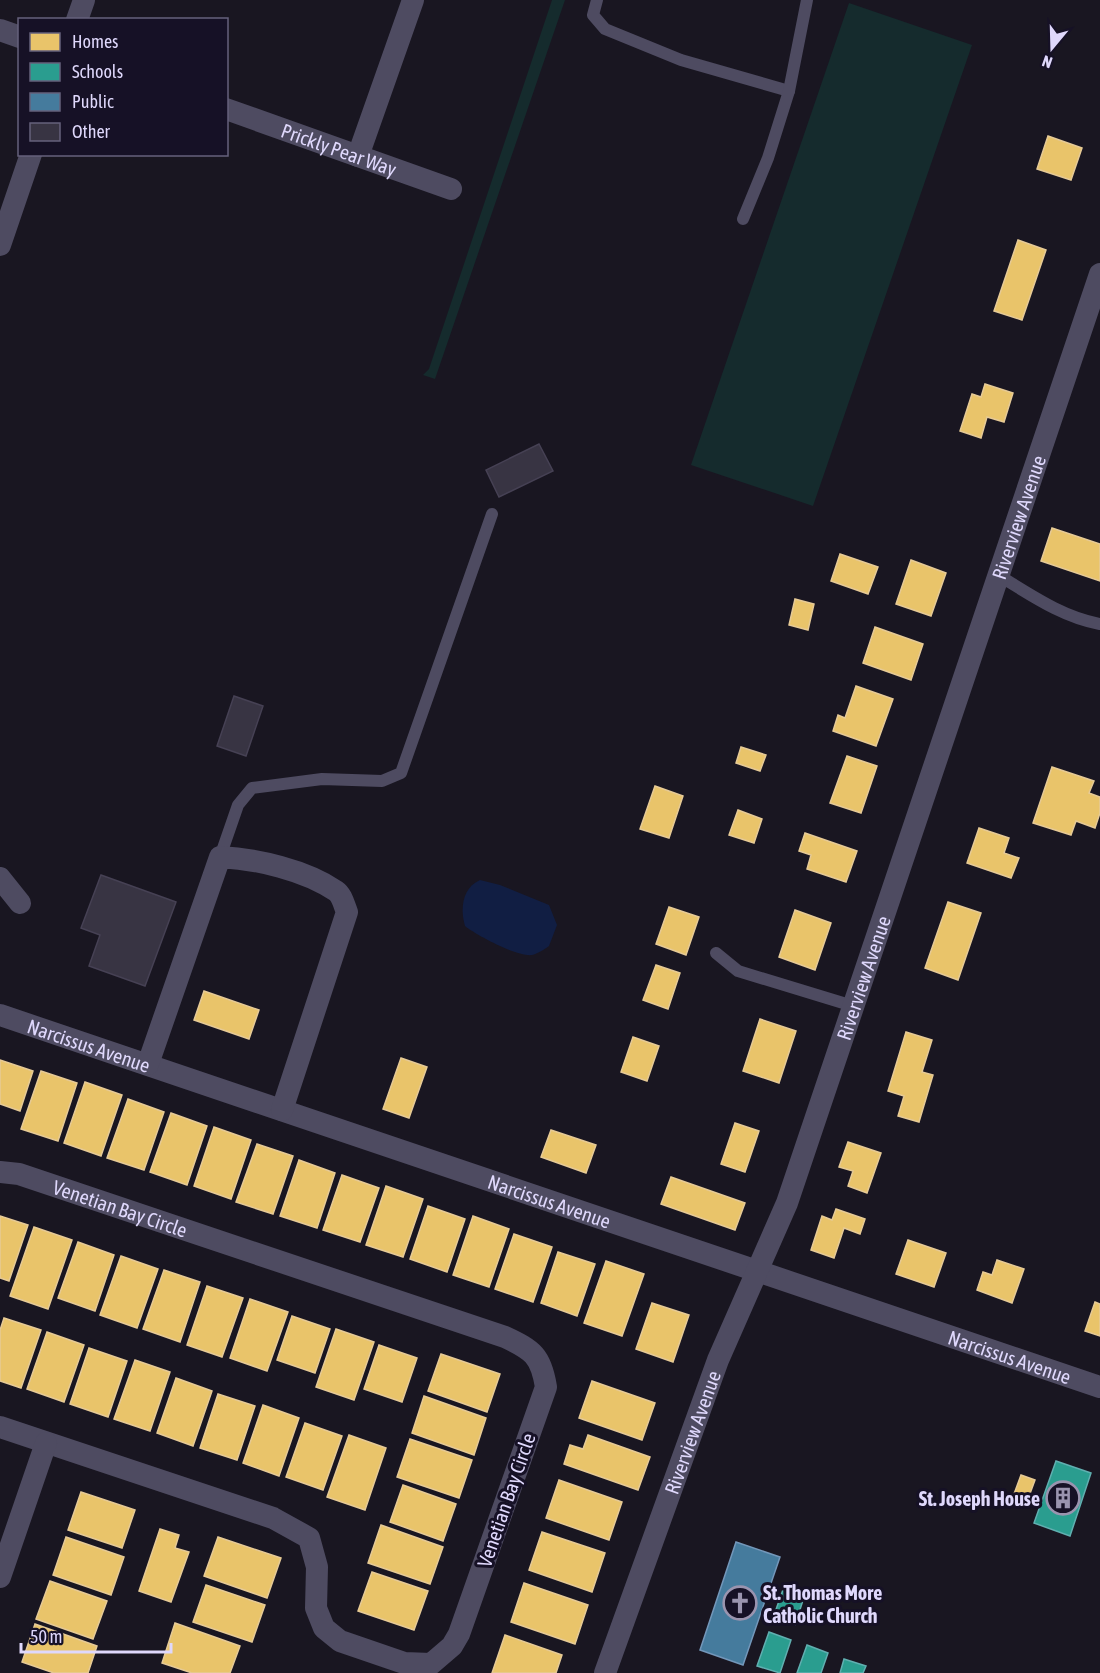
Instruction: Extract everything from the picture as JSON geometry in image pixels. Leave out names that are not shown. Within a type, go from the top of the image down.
[{"type":"street","points":[[78,18],[84,0]]},
{"type":"street","points":[[358,156],[413,0]]},
{"type":"street","points":[[0,30],[18,36]]},
{"type":"street","name":"Prickly Pear Way","points":[[228,110],[451,189]]},
{"type":"street","points":[[0,245],[30,156]]},
{"type":"street","name":"Riverview Avenue","points":[[605,1673],[717,1360],[787,1203],[998,575],[1094,311],[1100,274]]},
{"type":"street","points":[[148,1064],[220,857],[245,859],[304,876],[338,892],[347,912],[282,1110]]},
{"type":"street","points":[[0,878],[20,903]]},
{"type":"street","name":"Narcissus Avenue","points":[[0,1015],[1100,1387]]},
{"type":"street","name":"Venetian Bay Circle","points":[[0,1172],[19,1174],[505,1337],[525,1346],[537,1358],[543,1369],[546,1387],[459,1634],[452,1646],[430,1664],[404,1663],[340,1641],[324,1628],[316,1608],[317,1567],[309,1538],[273,1518],[0,1427]]},
{"type":"street","points":[[0,1577],[46,1443]]},
{"type":"lane","points":[[597,0],[593,15],[605,29],[681,60],[789,91]]},
{"type":"lane","points":[[744,219],[768,158],[789,91],[807,0]]},
{"type":"lane","points":[[220,857],[237,805],[252,788],[322,779],[382,781],[401,773],[492,514]]},
{"type":"lane","points":[[998,575],[1054,609],[1078,620],[1100,624]]},
{"type":"lane","points":[[717,953],[738,970],[853,1006]]},
{"type":"green space","points":[[552,0],[565,0],[435,379],[423,375],[429,369]]},
{"type":"green space","points":[[849,3],[972,45],[813,506],[691,465]]},
{"type":"water","points":[[480,880],[500,885],[549,905],[557,925],[549,946],[532,955],[525,955],[497,945],[465,926],[464,900],[469,888]]},
{"type":"building: Homes","points":[[1048,136],[1082,148],[1071,180],[1037,169]]},
{"type":"building: Homes","points":[[1018,240],[1046,250],[1022,320],[994,311]]},
{"type":"building: Homes","points":[[985,384],[1013,393],[1004,422],[987,417],[981,438],[960,431],[972,394],[981,397]]},
{"type":"building: Homes","points":[[1052,528],[1100,544],[1100,581],[1041,561]]},
{"type":"building: Homes","points":[[840,554],[878,567],[868,594],[831,581]]},
{"type":"building: Homes","points":[[911,560],[946,573],[931,616],[896,604]]},
{"type":"building: Homes","points":[[795,599],[814,604],[808,630],[789,625]]},
{"type":"building: Homes","points":[[875,627],[923,644],[911,680],[863,663]]},
{"type":"building: Homes","points":[[856,686],[893,699],[876,746],[833,731],[838,715],[845,718]]},
{"type":"building: Homes","points":[[741,747],[766,755],[760,771],[736,763]]},
{"type":"building: Homes","points":[[847,756],[877,766],[861,813],[830,803]]},
{"type":"building: Homes","points":[[1052,767],[1094,781],[1089,793],[1100,797],[1100,813],[1095,828],[1076,821],[1071,835],[1033,823]]},
{"type":"building: Homes","points":[[655,786],[683,796],[669,838],[640,829]]},
{"type":"building: Homes","points":[[738,810],[762,819],[754,843],[729,835]]},
{"type":"building: Homes","points":[[979,828],[1009,838],[1004,853],[1019,858],[1011,878],[967,863]]},
{"type":"building: Homes","points":[[805,833],[857,851],[846,882],[807,869],[811,855],[799,851]]},
{"type":"building: Homes","points":[[948,902],[981,913],[958,980],[925,968]]},
{"type":"building: Homes","points":[[669,907],[699,917],[686,955],[656,944]]},
{"type":"building: Homes","points":[[795,910],[831,923],[815,970],[779,957]]},
{"type":"building: Homes","points":[[656,965],[680,973],[668,1009],[643,1000]]},
{"type":"building: Homes","points":[[204,991],[259,1010],[249,1039],[194,1020]]},
{"type":"building: Homes","points":[[760,1019],[796,1031],[779,1083],[743,1071]]},
{"type":"building: Homes","points":[[906,1032],[932,1040],[922,1072],[933,1075],[919,1122],[898,1116],[904,1096],[888,1091]]},
{"type":"building: Homes","points":[[633,1037],[659,1046],[647,1081],[621,1072]]},
{"type":"building: Homes","points":[[401,1058],[427,1067],[409,1118],[383,1109]]},
{"type":"building: Homes","points":[[0,1060],[33,1071],[20,1111],[0,1104]]},
{"type":"building: Homes","points":[[41,1071],[77,1083],[58,1141],[21,1129]]},
{"type":"building: Homes","points":[[85,1082],[122,1095],[101,1156],[64,1143]]},
{"type":"building: Homes","points":[[128,1099],[164,1112],[144,1170],[107,1158]]},
{"type":"building: Homes","points":[[171,1113],[207,1126],[187,1185],[150,1172]]},
{"type":"building: Homes","points":[[735,1123],[759,1131],[745,1172],[721,1164]]},
{"type":"building: Homes","points":[[214,1127],[251,1140],[231,1199],[194,1186]]},
{"type":"building: Homes","points":[[551,1130],[596,1145],[586,1173],[541,1157]]},
{"type":"building: Homes","points":[[848,1142],[881,1153],[867,1193],[848,1186],[853,1171],[839,1167]]},
{"type":"building: Homes","points":[[257,1144],[293,1156],[273,1214],[236,1202]]},
{"type":"building: Homes","points":[[299,1160],[335,1173],[317,1228],[280,1216]]},
{"type":"building: Homes","points":[[342,1175],[379,1188],[360,1242],[323,1230]]},
{"type":"building: Homes","points":[[671,1177],[745,1203],[735,1230],[661,1204]]},
{"type":"building: Homes","points":[[386,1186],[423,1199],[403,1257],[366,1245]]},
{"type":"building: Homes","points":[[428,1206],[465,1219],[447,1272],[410,1259]]},
{"type":"building: Homes","points":[[836,1209],[865,1219],[860,1234],[844,1228],[834,1258],[811,1250],[822,1216],[832,1220]]},
{"type":"building: Homes","points":[[0,1216],[28,1225],[9,1281],[0,1278]]},
{"type":"building: Homes","points":[[473,1216],[509,1229],[489,1287],[453,1275]]},
{"type":"building: Homes","points":[[34,1227],[72,1240],[48,1309],[10,1296]]},
{"type":"building: Homes","points":[[514,1234],[552,1247],[533,1302],[495,1289]]},
{"type":"building: Homes","points":[[908,1240],[946,1253],[934,1287],[896,1274]]},
{"type":"building: Homes","points":[[78,1242],[114,1255],[95,1311],[58,1298]]},
{"type":"building: Homes","points":[[558,1252],[595,1264],[577,1316],[541,1303]]},
{"type":"building: Homes","points":[[121,1256],[158,1269],[137,1328],[100,1315]]},
{"type":"building: Homes","points":[[997,1260],[1024,1269],[1012,1303],[977,1290],[983,1272],[992,1275]]},
{"type":"building: Homes","points":[[606,1261],[644,1274],[622,1336],[584,1323]]},
{"type":"building: Homes","points":[[164,1270],[200,1282],[180,1342],[143,1329]]},
{"type":"building: Homes","points":[[207,1286],[243,1298],[222,1357],[187,1345]]},
{"type":"building: Homes","points":[[250,1299],[288,1312],[267,1371],[230,1358]]},
{"type":"building: Homes","points":[[1095,1302],[1100,1304],[1100,1336],[1085,1331]]},
{"type":"building: Homes","points":[[652,1303],[689,1315],[673,1362],[636,1349]]},
{"type":"building: Homes","points":[[292,1316],[330,1329],[315,1373],[277,1360]]},
{"type":"building: Homes","points":[[4,1318],[41,1330],[21,1388],[0,1381],[0,1330]]},
{"type":"building: Homes","points":[[336,1329],[374,1342],[354,1400],[316,1387]]},
{"type":"building: Homes","points":[[47,1332],[84,1345],[64,1402],[27,1389]]},
{"type":"building: Homes","points":[[379,1345],[417,1358],[402,1402],[364,1389]]},
{"type":"building: Homes","points":[[89,1348],[127,1361],[108,1417],[70,1404]]},
{"type":"building: Homes","points":[[441,1354],[500,1374],[487,1412],[428,1391]]},
{"type":"building: Homes","points":[[135,1360],[170,1372],[150,1431],[114,1419]]},
{"type":"building: Homes","points":[[176,1378],[212,1391],[193,1446],[157,1433]]},
{"type":"building: Homes","points":[[592,1381],[655,1403],[642,1440],[579,1418]]},
{"type":"building: Homes","points":[[218,1394],[255,1406],[237,1460],[200,1448]]},
{"type":"building: Homes","points":[[424,1396],[486,1418],[474,1455],[412,1433]]},
{"type":"building: Homes","points":[[263,1405],[299,1418],[279,1476],[243,1463]]},
{"type":"building: Homes","points":[[305,1423],[342,1436],[323,1490],[286,1477]]},
{"type":"building: Homes","points":[[349,1435],[386,1448],[365,1510],[327,1497]]},
{"type":"building: Homes","points":[[588,1435],[650,1457],[638,1490],[564,1464],[570,1445],[583,1449]]},
{"type":"building: Homes","points":[[410,1439],[472,1460],[459,1498],[397,1477]]},
{"type":"building: Homes","points":[[1021,1475],[1035,1480],[1028,1499],[1014,1494]]},
{"type":"building: Homes","points":[[559,1480],[622,1502],[609,1540],[546,1518]]},
{"type":"building: Homes","points":[[403,1485],[456,1504],[443,1541],[390,1522]]},
{"type":"building: Homes","points":[[81,1492],[135,1510],[122,1548],[68,1530]]},
{"type":"building: Homes","points":[[381,1525],[443,1547],[430,1584],[368,1563]]},
{"type":"building: Homes","points":[[160,1529],[179,1535],[175,1548],[189,1552],[171,1602],[139,1591]]},
{"type":"building: Homes","points":[[542,1532],[605,1553],[592,1592],[529,1570]]},
{"type":"building: Homes","points":[[66,1537],[124,1557],[111,1595],[53,1575]]},
{"type":"building: Homes","points":[[218,1537],[281,1558],[267,1598],[204,1576]]},
{"type":"building: Homes","points":[[372,1572],[428,1591],[414,1630],[358,1611]]},
{"type":"building: Homes","points":[[50,1581],[107,1601],[93,1639],[36,1619]]},
{"type":"building: Homes","points":[[524,1583],[588,1605],[575,1644],[511,1622]]},
{"type":"building: Homes","points":[[206,1585],[265,1605],[252,1642],[193,1622]]},
{"type":"building: Homes","points":[[175,1623],[240,1646],[230,1673],[192,1673],[162,1663]]},
{"type":"building: Homes","points":[[35,1624],[97,1646],[88,1673],[54,1673],[22,1662]]},
{"type":"building: Homes","points":[[505,1635],[562,1655],[556,1673],[492,1673]]},
{"type":"building: Schools","name":"St. Joseph House","points":[[1056,1461],[1091,1473],[1070,1536],[1034,1523]]},
{"type":"building: Schools","points":[[785,1584],[806,1591],[795,1625],[773,1618]]},
{"type":"building: Schools","points":[[769,1632],[791,1640],[780,1673],[757,1666]]},
{"type":"building: Schools","points":[[807,1645],[828,1653],[821,1673],[797,1673]]},
{"type":"building: Schools","points":[[844,1659],[866,1666],[863,1673],[840,1673]]},
{"type":"building: Public","name":"St. Thomas More Catholic Church","points":[[736,1542],[780,1557],[743,1665],[700,1650]]},
{"type":"building: Other","points":[[539,444],[553,471],[499,497],[486,470]]},
{"type":"building: Other","points":[[234,696],[263,706],[246,756],[217,746]]},
{"type":"building: Other","points":[[101,875],[176,902],[145,986],[89,966],[100,935],[81,928]]},
{"type":"place","name":"St. Joseph House","points":[[1063,1498]]},
{"type":"place","name":"St. Thomas More Catholic Church","points":[[740,1603]]}]
